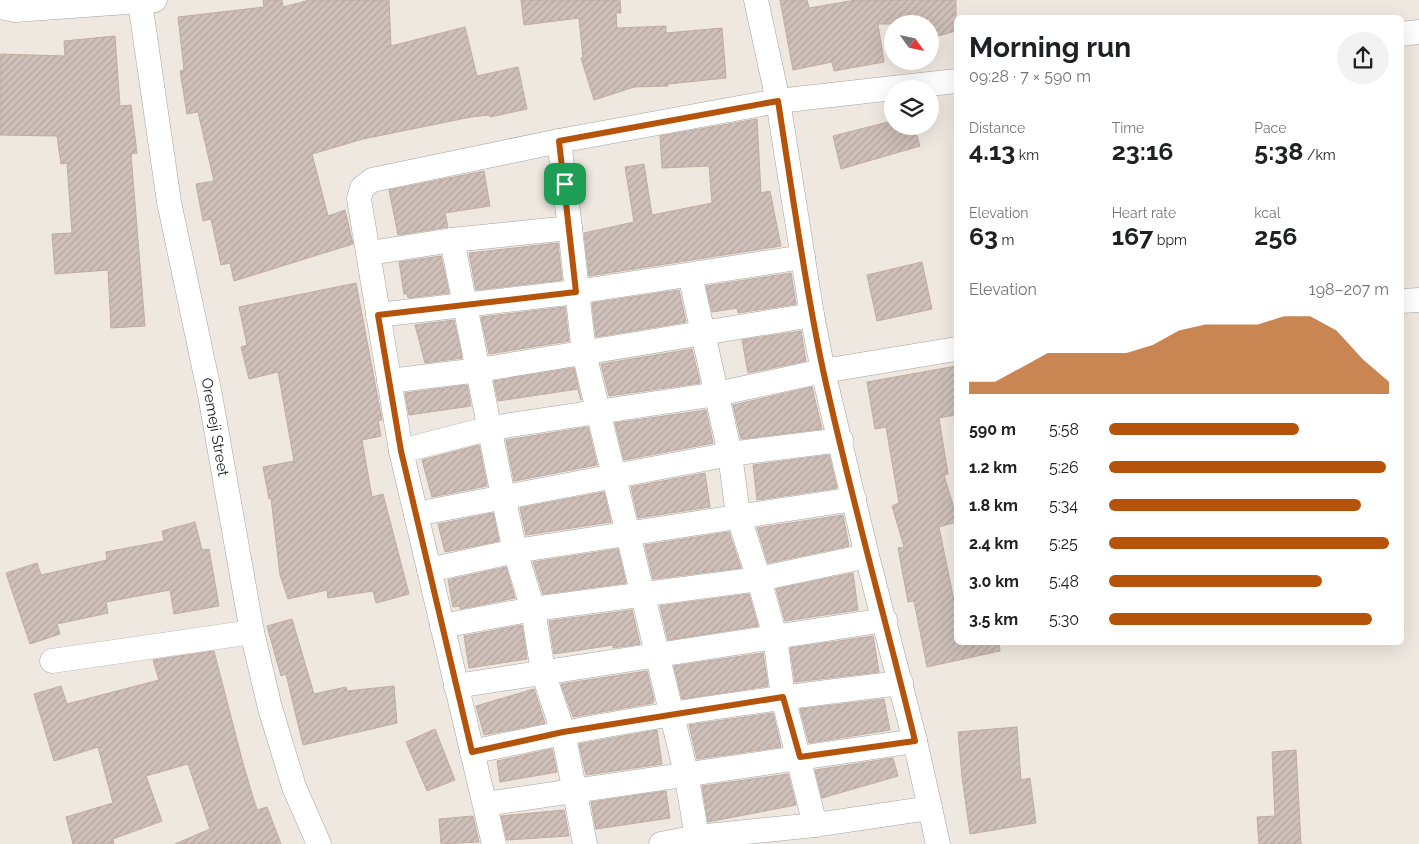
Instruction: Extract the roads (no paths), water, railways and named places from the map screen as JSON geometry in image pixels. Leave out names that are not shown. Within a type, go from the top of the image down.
[{"type":"street","points":[[756,0],[778,101],[812,315],[824,371],[867,556],[915,741],[938,844]]},
{"type":"street","points":[[0,7],[15,10],[148,1]]},
{"type":"street","name":"Oremeji Street","points":[[148,1],[169,202],[210,395],[252,632],[270,708],[294,787],[319,844]]},
{"type":"street","points":[[1404,34],[1419,32]]},
{"type":"street","points":[[494,844],[401,451],[378,315],[370,253],[359,199],[362,188],[372,180],[559,141],[778,101],[954,81]]},
{"type":"street","points":[[559,141],[584,353],[686,773],[697,837]]},
{"type":"street","points":[[370,253],[452,240],[570,228]]},
{"type":"street","points":[[452,240],[480,370],[503,496],[533,610],[542,672],[563,732],[585,844]]},
{"type":"street","points":[[378,315],[576,292],[803,257]]},
{"type":"street","points":[[690,275],[730,454],[738,515],[760,579],[775,637],[783,697],[800,757],[815,825]]},
{"type":"street","points":[[1404,301],[1419,300]]},
{"type":"street","points":[[389,381],[480,370],[812,315]]},
{"type":"street","points":[[401,451],[491,428],[599,410],[717,394],[824,371],[954,349]]},
{"type":"street","points":[[416,514],[614,474],[730,454],[840,440]]},
{"type":"street","points":[[429,570],[516,551],[627,535],[738,515],[854,499]]},
{"type":"street","points":[[442,626],[533,610],[760,579],[867,556]]},
{"type":"street","points":[[456,686],[657,653],[885,620]]},
{"type":"street","points":[[52,661],[252,632]]},
{"type":"street","points":[[472,752],[563,732],[671,713],[901,683]]},
{"type":"street","points":[[485,804],[686,773],[915,741]]},
{"type":"street","points":[[661,844],[697,837],[815,825],[930,808]]}]
